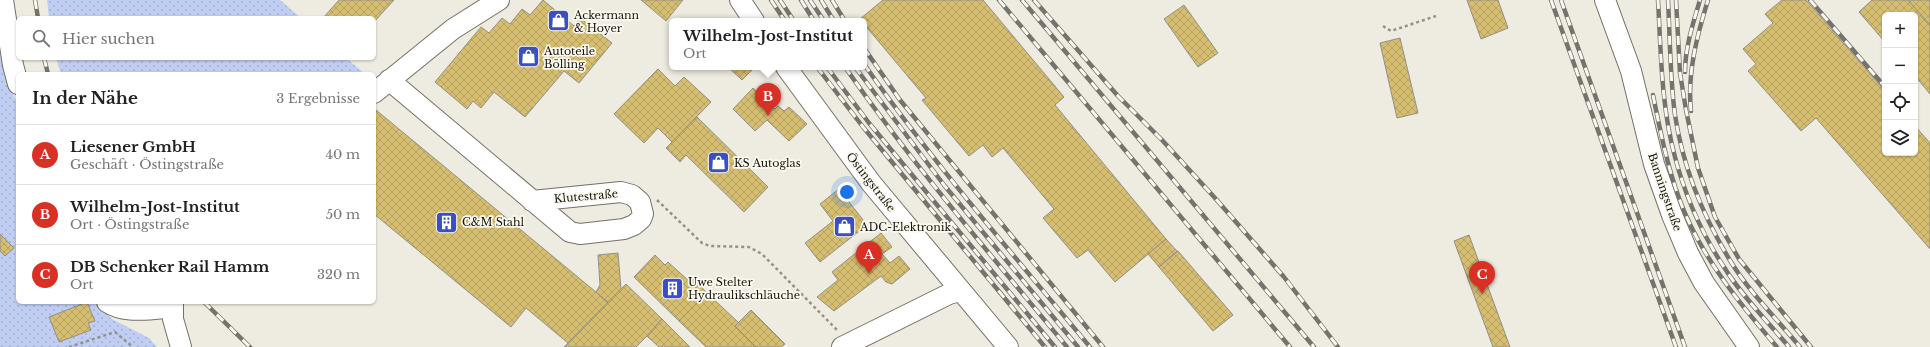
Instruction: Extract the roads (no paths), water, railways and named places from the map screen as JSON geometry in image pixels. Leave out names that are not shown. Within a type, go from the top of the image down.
[{"type":"street","points":[[4,0],[16,76]]},
{"type":"street","points":[[376,91],[453,29],[499,0]]},
{"type":"street","points":[[740,0],[752,18]]},
{"type":"street","name":"Banningstraße","points":[[1605,0],[1631,71],[1654,164],[1672,215],[1688,253],[1704,283],[1749,347]]},
{"type":"street","name":"Östingstraße","points":[[788,70],[871,183],[1008,347]]},
{"type":"street","name":"Klutestraße","points":[[390,80],[532,201],[570,232],[580,234],[624,229],[634,225],[641,219],[643,214],[640,202],[632,195],[620,192],[532,201]]},
{"type":"street","points":[[842,347],[949,294],[960,291]]},
{"type":"street","points":[[110,304],[117,308],[130,310],[172,305],[175,329],[181,347]]},
{"type":"railway","points":[[35,0],[38,16]]},
{"type":"railway","points":[[771,0],[783,18]]},
{"type":"railway","points":[[780,0],[792,18]]},
{"type":"railway","points":[[801,0],[812,18]]},
{"type":"railway","points":[[810,0],[822,18]]},
{"type":"railway","points":[[821,0],[832,18]]},
{"type":"railway","points":[[832,0],[843,18]]},
{"type":"railway","points":[[999,0],[1290,347]]},
{"type":"railway","points":[[1022,0],[1314,347]]},
{"type":"railway","points":[[1034,0],[1118,96],[1162,140],[1215,198],[1284,277],[1338,347]]},
{"type":"railway","points":[[1551,0],[1676,347]]},
{"type":"railway","points":[[1561,0],[1685,347]]},
{"type":"railway","points":[[1658,0],[1662,79],[1670,138],[1689,200],[1708,241],[1731,277],[1746,298],[1789,347]]},
{"type":"railway","points":[[1668,0],[1671,73],[1675,115],[1683,154],[1696,192],[1712,228],[1738,273],[1800,347]]},
{"type":"railway","points":[[1676,0],[1680,73],[1686,110],[1698,168],[1715,217],[1739,259],[1811,347]]},
{"type":"railway","points":[[1685,72],[1688,45],[1700,0]]},
{"type":"railway","points":[[1691,111],[1690,83],[1694,55],[1708,0]]},
{"type":"railway","points":[[1810,0],[1882,84]]},
{"type":"railway","points":[[867,52],[900,100],[1103,347]]},
{"type":"railway","points":[[44,60],[48,72]]},
{"type":"railway","points":[[867,68],[890,101],[946,173],[1090,347]]},
{"type":"railway","points":[[819,70],[863,127],[1045,347]]},
{"type":"railway","points":[[829,70],[869,123],[1055,347]]},
{"type":"railway","points":[[847,70],[925,174],[1067,347]]},
{"type":"railway","points":[[857,70],[944,185],[1078,347]]},
{"type":"railway","points":[[1653,95],[1671,173],[1687,219],[1697,239],[1721,277],[1748,313],[1777,347]]},
{"type":"railway","points":[[206,304],[250,347]]},
{"type":"place","name":"Ackermann & Hoyer","points":[[558,21]]},
{"type":"place","name":"Autoteile Bölling","points":[[528,57]]},
{"type":"place","name":"Wilhelm-Jost-Institut","points":[[768,116]]},
{"type":"place","name":"KS Autoglas","points":[[719,163]]},
{"type":"place","name":"C&M Stahl","points":[[447,222]]},
{"type":"place","name":"ADC-Elektronik","points":[[845,227]]},
{"type":"place","name":"Liesener GmbH","points":[[869,274]]},
{"type":"place","name":"Uwe Stelter Hydraulikschläuche","points":[[673,288]]},
{"type":"place","name":"DB Schenker Rail Hamm","points":[[1482,294]]}]
